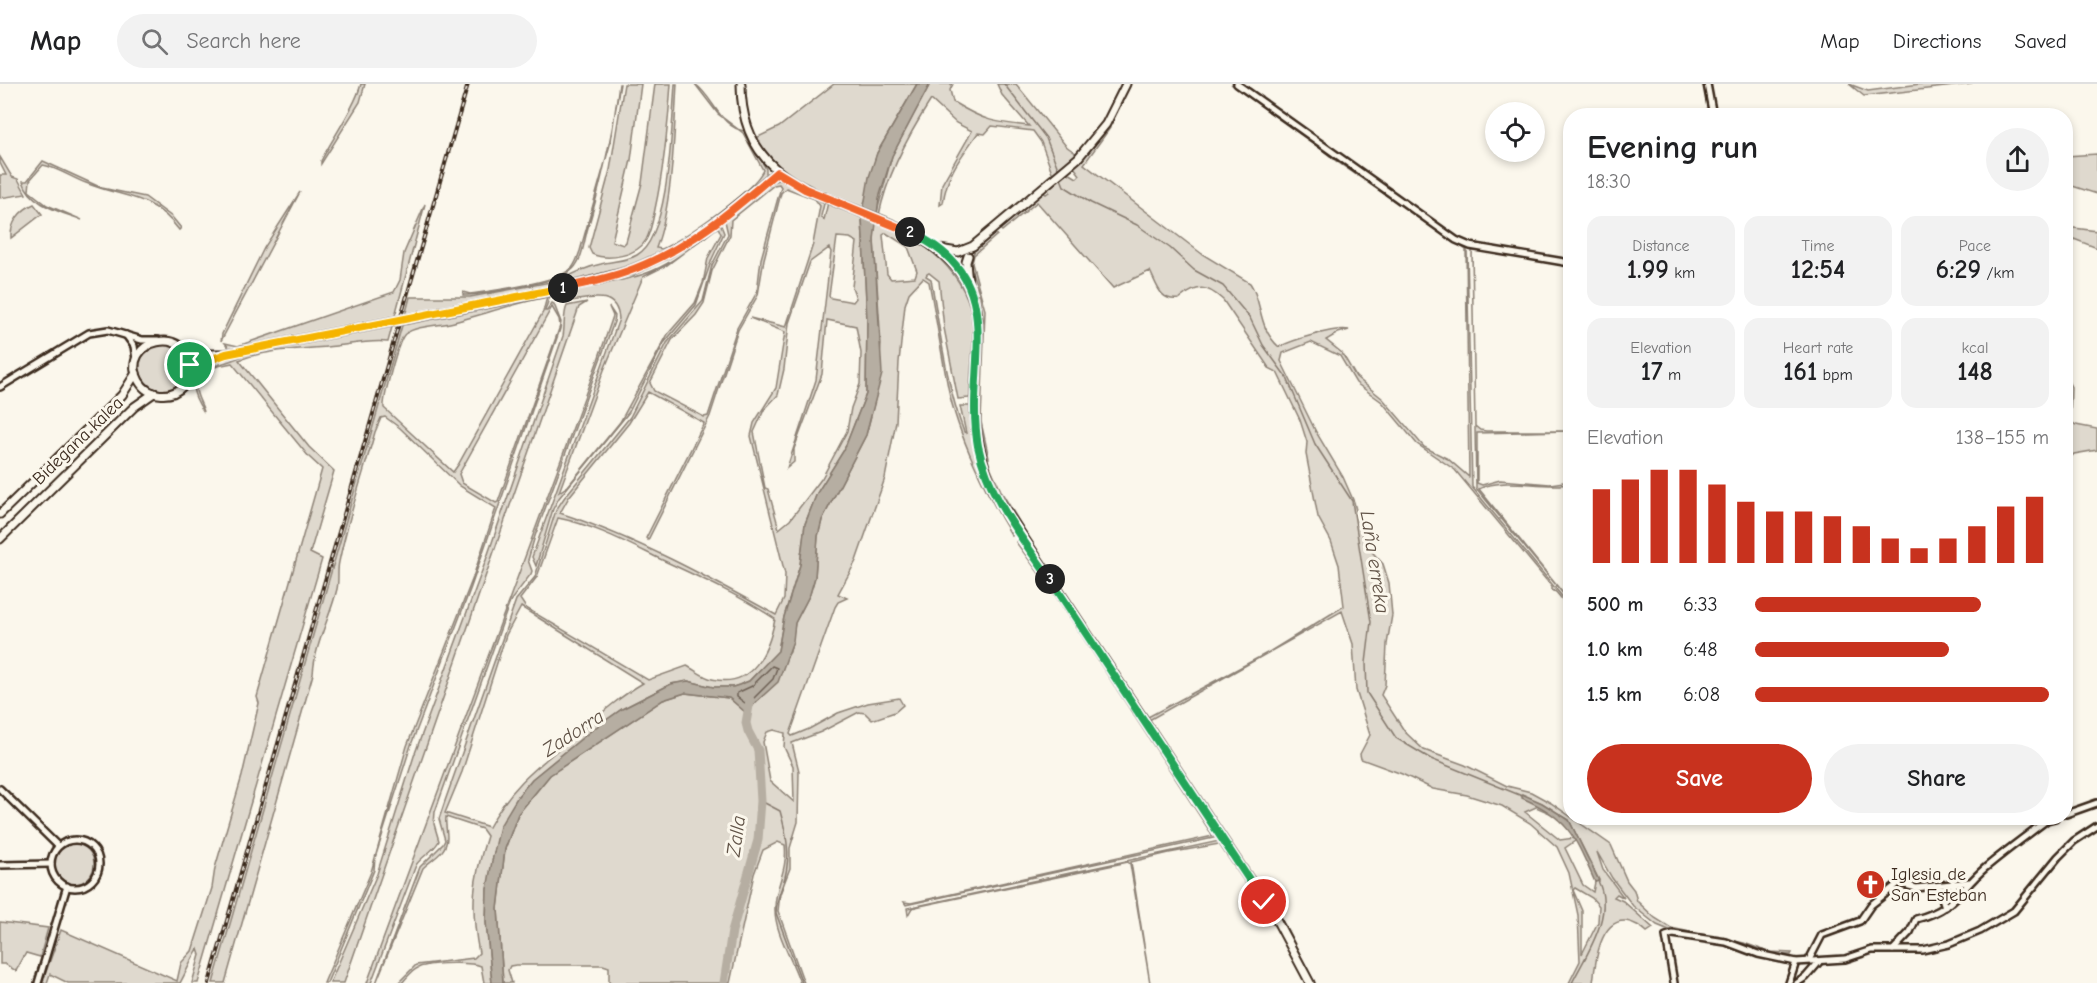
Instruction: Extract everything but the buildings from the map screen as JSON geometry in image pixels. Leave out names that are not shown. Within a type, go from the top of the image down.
[{"type":"street","points":[[741,84],[748,129],[758,149],[777,172],[805,189],[904,230],[937,248],[966,253]]},
{"type":"street","points":[[952,263],[1074,163],[1106,124],[1126,84]]},
{"type":"street","points":[[1237,84],[1456,240],[1470,246],[1563,261]]},
{"type":"street","points":[[1707,84],[1712,108]]},
{"type":"street","points":[[189,374],[204,362],[226,354],[556,290],[633,270],[701,234],[777,172]]},
{"type":"street","points":[[937,248],[952,263],[969,288]]},
{"type":"street","points":[[966,253],[969,288],[979,324],[975,410],[978,446],[993,490],[1277,921],[1310,983]]},
{"type":"street","points":[[0,387],[80,336],[108,330],[142,340],[168,340],[184,350],[200,354],[226,354]]},
{"type":"street","points":[[125,334],[134,346],[136,373],[140,381],[154,393],[175,392],[185,384],[189,374],[188,357],[184,350]]},
{"type":"street","points":[[136,361],[147,345],[158,340]]},
{"type":"street","name":"Bidegana kalea","points":[[0,514],[122,394],[136,373]]},
{"type":"street","name":"Bidegana kalea","points":[[0,539],[143,400],[154,393]]},
{"type":"street","points":[[0,789],[58,846]]},
{"type":"street","points":[[2073,812],[2097,803]]},
{"type":"street","points":[[1893,950],[1910,932],[1916,919],[1936,914],[1957,898],[1969,882],[2040,825]]},
{"type":"street","points":[[1674,983],[1666,936],[1673,934],[1726,942],[1758,954],[1796,962],[1845,959],[1872,950],[1923,950],[1949,944],[1980,932],[2014,911],[2058,857],[2074,841],[2097,826]]},
{"type":"street","points":[[78,840],[91,846],[98,858],[97,872],[88,884],[74,888],[56,878],[51,858],[58,846],[64,842],[78,840]]},
{"type":"street","points":[[0,866],[51,864]]},
{"type":"street","points":[[1950,902],[1954,891],[1953,882]]},
{"type":"street","points":[[1809,960],[1822,935],[1860,921],[1871,905],[1899,883],[1916,888],[1969,882]]},
{"type":"street","points":[[38,983],[67,886]]},
{"type":"street","points":[[1935,886],[1940,892],[1945,907]]},
{"type":"street","points":[[1789,983],[1796,962]]},
{"type":"street","points":[[1797,983],[1806,977],[1819,962]]},
{"type":"shaded area","points":[[361,84],[365,84],[360,102],[321,164],[354,103]]},
{"type":"shaded area","points":[[624,84],[641,84],[631,160],[612,241],[623,245],[626,242],[642,183],[655,84],[671,84],[667,131],[658,194],[648,236],[636,250],[622,256],[606,257],[592,254],[589,248],[610,170]]},
{"type":"shaded area","points":[[675,84],[677,84],[674,146],[666,210],[656,248],[662,249],[701,225],[747,190],[757,179],[763,170],[743,133],[738,129],[745,131],[766,169],[766,174],[752,189],[716,218],[676,244],[612,272],[564,286],[562,280],[571,275],[596,265],[633,257],[648,244],[663,202]]},
{"type":"shaded area","points":[[695,84],[707,96],[723,117],[718,114]]},
{"type":"shaded area","points":[[834,84],[917,84],[877,153],[863,209],[817,190],[789,175],[766,153],[756,138],[779,127]]},
{"type":"shaded area","points":[[930,84],[953,84],[950,90],[953,102],[981,117],[997,122],[1029,126],[1002,95],[997,84],[1016,84],[1066,146],[1077,154],[1053,175],[1041,142],[1033,131],[992,126],[985,134],[978,133],[961,158],[951,174],[943,203],[940,205],[942,184],[972,131],[956,123],[931,100],[900,155],[887,185],[879,215],[876,215],[892,156]]},
{"type":"shaded area","points":[[1231,84],[1467,248],[1472,487],[1563,598],[1563,600],[1552,590],[1552,587],[1455,470],[1417,444],[1382,402],[1356,383],[1340,356],[1311,342],[1283,353],[1281,361],[1354,502],[1364,543],[1383,564],[1389,583],[1392,615],[1387,644],[1385,685],[1381,695],[1405,732],[1424,750],[1465,765],[1507,786],[1531,792],[1563,811],[1563,816],[1542,803],[1522,795],[1557,816],[1536,807],[1525,812],[1560,840],[1574,838],[1575,841],[1565,848],[1583,885],[1593,892],[1595,882],[1599,880],[1572,825],[1582,825],[1611,845],[1627,881],[1634,890],[1637,901],[1655,918],[1671,928],[1744,943],[1769,952],[1792,953],[1791,955],[1763,954],[1742,944],[1674,932],[1657,925],[1633,906],[1612,878],[1597,852],[1603,870],[1624,898],[1617,894],[1614,897],[1623,901],[1653,928],[1647,932],[1632,922],[1617,922],[1610,927],[1600,944],[1593,983],[1569,983],[1580,961],[1578,915],[1569,873],[1557,847],[1530,823],[1502,806],[1467,795],[1433,789],[1402,774],[1361,759],[1360,754],[1370,735],[1356,690],[1353,644],[1342,611],[1149,720],[1286,927],[1315,983],[1313,983],[1011,514],[997,488],[989,464],[1002,493],[1038,553],[1148,717],[1269,652],[1344,606],[1339,565],[1331,541],[1318,517],[1306,454],[1307,442],[1300,420],[1277,372],[1269,368],[1223,300],[1211,291],[1201,288],[1179,299],[1167,298],[1157,287],[1150,271],[1113,288],[1037,202],[1002,231],[1000,229],[1043,192],[1046,194],[1049,192],[1048,189],[1067,172],[1077,178],[1080,175],[1074,167],[1095,145],[1107,126],[1110,128],[1084,164],[1202,254],[1250,283],[1267,331],[1279,347],[1334,330],[1349,330],[1326,340],[1342,353],[1356,377],[1383,399],[1424,447],[1448,459],[1469,477],[1466,250],[1336,161],[1300,132]],"holes":[[[1575,888],[1592,898],[1599,906],[1598,922],[1582,954],[1582,911],[1573,890]]]},
{"type":"shaded area","points":[[1849,84],[1868,91],[1920,84],[1972,84],[1864,96]]},
{"type":"shaded area","points":[[615,116],[611,141],[606,160],[610,140]]},
{"type":"shaded area","points":[[2097,154],[2097,194],[2073,186],[2073,156]]},
{"type":"shaded area","points":[[0,157],[12,177],[18,179],[26,194],[0,198],[0,175],[6,175],[0,163]]},
{"type":"shaded area","points":[[606,160],[579,261],[573,269],[553,279],[537,283],[487,293],[463,295],[463,292],[470,294],[539,282],[572,268],[580,251]]},
{"type":"shaded area","points":[[43,161],[102,188],[145,197],[172,217],[181,228],[179,230],[169,218],[148,203],[86,183],[43,165],[30,180],[29,191],[47,205],[82,220],[47,206],[32,196],[27,189],[23,181],[27,181]]},
{"type":"shaded area","points":[[781,179],[825,200],[821,216],[824,220],[828,202],[862,218],[867,321],[866,394],[844,450],[817,493],[805,524],[800,565],[784,617],[778,651],[749,681],[739,685],[713,687],[688,681],[671,684],[622,709],[592,730],[532,779],[518,796],[487,889],[486,922],[492,983],[484,983],[481,966],[453,963],[418,968],[402,983],[398,983],[416,965],[474,958],[479,953],[474,921],[474,893],[487,836],[482,829],[446,817],[445,847],[423,868],[376,983],[420,867],[445,840],[439,819],[445,801],[516,600],[535,577],[556,510],[630,417],[667,343],[703,301],[712,265],[728,234],[725,221],[772,182]],"holes":[[[779,184],[781,187],[761,259],[757,292],[737,328],[708,416],[704,417],[654,391],[650,383],[672,340],[704,303],[712,271],[730,235],[731,220],[774,185]],[[786,188],[815,199],[820,206],[813,244],[786,327],[750,318],[785,332],[776,388],[754,423],[751,436],[785,574],[784,599],[776,615],[643,546],[560,513],[569,497],[629,423],[648,392],[704,423],[646,538],[648,540],[710,416],[738,330],[758,295],[764,259],[781,193]],[[837,237],[850,238],[857,242],[852,287],[856,298],[853,302],[829,296]],[[829,248],[831,252],[816,380],[787,468],[794,462],[794,449],[822,374],[827,320],[856,326],[861,353],[860,384],[851,408],[847,431],[822,478],[790,520],[779,529],[768,489],[765,488],[754,432],[764,410],[778,395],[784,369],[789,323],[810,262]],[[558,518],[584,525],[623,541],[719,587],[775,619],[768,643],[757,664],[748,673],[738,678],[726,681],[712,679],[687,666],[648,680],[526,608],[520,599],[537,577]],[[521,607],[643,683],[609,707],[528,776],[507,799],[489,827],[445,813],[462,772],[506,635]]]},
{"type":"shaded area","points":[[300,192],[221,341],[222,334],[264,248]]},
{"type":"shaded area","points":[[34,204],[42,214],[11,238],[12,227],[17,218]]},
{"type":"shaded area","points":[[425,204],[388,342],[275,351],[239,360],[309,447],[334,471],[310,553],[322,559],[198,983],[192,983],[200,955],[198,949],[180,983],[68,983],[50,974],[47,983],[42,983],[61,930],[177,981],[181,963],[192,951],[212,888],[215,868],[242,776],[259,703],[257,697],[322,469],[309,457],[232,363],[214,367],[199,376],[196,391],[204,412],[195,397],[193,386],[196,377],[211,367],[244,355],[390,326],[391,320],[249,347],[229,348],[225,343],[238,346],[394,292],[400,280],[404,253]]},
{"type":"shaded area","points":[[875,222],[910,237],[941,260],[963,290],[974,326],[974,352],[971,395],[969,398],[958,399],[944,328],[939,281],[929,273],[926,276],[931,279],[948,376],[964,432],[966,433],[960,406],[971,406],[979,459],[989,488],[1015,534],[1012,536],[993,502],[958,424],[948,387],[929,282],[923,278],[909,293],[905,305],[896,422],[885,478],[856,561],[838,594],[847,598],[838,602],[835,607],[790,734],[792,736],[838,713],[868,703],[899,698],[903,705],[895,712],[872,720],[865,713],[859,712],[821,732],[792,743],[799,771],[798,822],[790,848],[790,868],[780,894],[778,911],[804,983],[800,983],[777,926],[775,908],[777,892],[785,863],[785,845],[778,842],[763,850],[754,874],[730,983],[609,983],[609,967],[603,965],[516,965],[510,966],[508,970],[512,983],[503,983],[498,909],[505,849],[518,814],[550,775],[663,700],[685,693],[729,698],[746,712],[751,709],[790,652],[795,623],[810,594],[815,577],[818,536],[822,520],[866,435],[876,395],[881,344],[874,240]],"holes":[[[886,233],[908,247],[917,271],[915,277],[891,279],[887,274],[883,235]],[[774,730],[785,733],[784,747],[793,766],[794,802],[770,781],[763,742],[767,732]]]},
{"type":"shaded area","points":[[720,223],[724,233],[696,305],[664,343],[629,412],[559,498],[553,509],[536,566],[532,557],[619,319],[612,302],[605,299],[588,298],[562,302],[562,293],[652,271],[679,256]],"holes":[[[718,227],[721,234],[708,258],[703,283],[695,303],[668,334],[620,422],[568,486],[559,492],[604,370],[643,277],[667,265]]]},
{"type":"shaded area","points":[[2073,228],[2097,231],[2097,248],[2074,239]]},
{"type":"shaded area","points":[[994,234],[997,235],[974,255],[972,263],[985,310],[981,422],[989,458],[985,458],[978,410],[984,324],[980,296],[969,263],[976,248]]},
{"type":"shaded area","points":[[550,282],[552,285],[550,287],[405,316],[410,297],[470,297]]},
{"type":"shaded area","points":[[550,295],[545,311],[552,303],[554,304],[561,322],[560,329],[471,587],[411,745],[375,858],[407,746],[472,580],[496,508],[460,486],[400,428],[385,417],[381,418],[375,432],[351,513],[338,565],[337,589],[320,641],[313,674],[225,983],[213,983],[403,322]],"holes":[[[547,297],[543,312],[453,472],[384,408],[386,393],[402,339],[405,334],[416,329],[454,322]],[[552,307],[560,326],[496,503],[462,483],[459,474]]]},
{"type":"shaded area","points":[[587,302],[579,307],[344,983],[330,983],[377,874],[414,756],[486,560],[563,336],[567,306]]},
{"type":"shaded area","points":[[609,307],[615,316],[614,322],[535,536],[528,560],[531,574],[511,600],[435,812],[434,824],[439,841],[416,865],[371,983],[367,983],[598,360],[613,316]]},
{"type":"shaded area","points":[[163,344],[179,351],[186,367],[179,383],[163,390],[147,383],[140,367],[147,351]]},
{"type":"shaded area","points":[[1474,373],[1475,426],[1480,430],[1563,431],[1477,433],[1477,483],[1482,485],[1500,480],[1550,484],[1563,482],[1563,485],[1559,485],[1499,483],[1479,489],[1563,594],[1476,488]]},
{"type":"shaded area","points":[[2073,423],[2097,429],[2097,450],[2074,454]]},
{"type":"shaded area","points":[[1018,540],[1055,595],[1016,542]]},
{"type":"shaded area","points":[[1067,613],[1218,837],[906,905],[904,902],[911,903],[1213,836]]},
{"type":"shaded area","points":[[1219,841],[1275,924],[1308,983],[1280,934],[1219,844],[1131,862],[1150,983],[1128,862],[920,906],[912,908],[908,915],[907,908]]},
{"type":"shaded area","points":[[74,844],[88,850],[94,864],[88,878],[74,884],[60,878],[54,864],[60,850]]},
{"type":"shaded area","points":[[375,858],[374,870],[327,983],[324,983]]},
{"type":"shaded area","points":[[0,922],[48,928],[40,957],[26,953],[16,971],[5,964],[0,964]]},
{"type":"water","points":[[917,84],[930,84],[892,156],[879,198],[874,240],[882,374],[866,435],[822,520],[818,536],[815,577],[810,594],[795,623],[793,641],[778,682],[745,712],[729,698],[685,693],[663,700],[550,775],[518,814],[505,849],[498,909],[503,983],[492,983],[486,922],[487,889],[492,861],[500,826],[518,796],[532,779],[592,730],[622,709],[671,684],[688,681],[713,687],[739,685],[749,681],[778,651],[784,617],[800,565],[805,524],[817,493],[844,450],[866,394],[867,321],[862,218],[869,177],[877,153]]},
{"type":"water","points":[[1522,794],[1563,816],[1563,825],[1550,813],[1522,798]]},
{"type":"water","points":[[1563,825],[1571,825],[1599,881],[1595,882],[1569,831]]},
{"type":"waterway","name":"Laña erreka","points":[[1004,84],[1046,138],[1059,171]]},
{"type":"waterway","name":"Laña erreka","points":[[1060,176],[1064,186],[1091,203],[1137,225],[1170,248],[1194,270],[1223,286],[1250,318],[1263,345],[1287,378],[1315,444],[1352,501],[1371,622],[1366,663],[1367,693],[1396,738],[1431,759],[1522,796]]},
{"type":"waterway","name":"Zalla","points":[[724,983],[732,931],[758,840],[761,801],[758,750],[746,723],[750,700]]},
{"type":"waterway","points":[[761,801],[780,811],[784,827],[788,860],[776,913],[802,983]]},
{"type":"waterway","name":"Laña erreka","points":[[1572,983],[1597,933],[1601,920],[1603,907],[1598,881]]},
{"type":"railway","points":[[209,983],[468,84]]},
{"type":"place","name":"Iglesia de San Esteban","points":[[1870,884]]},
{"type":"route","points":[[190,365],[189,374],[204,362],[226,354],[556,290],[615,276],[650,263],[686,244],[777,172],[805,189],[913,234],[937,248],[954,265],[969,288],[976,309],[979,324],[975,410],[978,446],[993,490],[1005,512],[1264,902]]},
{"type":"water label","name":"Zadorra","points":[[573,733]]}]
